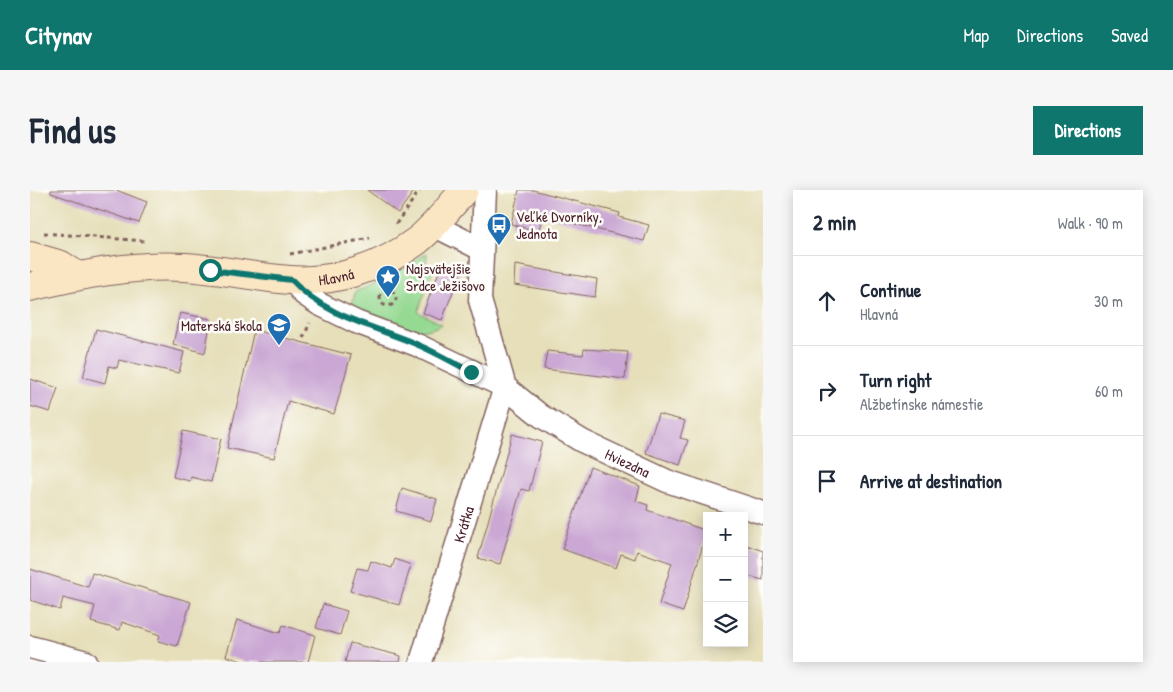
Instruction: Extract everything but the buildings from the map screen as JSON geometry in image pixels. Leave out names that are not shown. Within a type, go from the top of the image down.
[{"type":"main road","name":"Hlavná","points":[[30,287],[78,276],[156,266],[289,267],[333,279],[361,271],[418,240],[464,190]]},
{"type":"main road","points":[[35,244],[78,276]]},
{"type":"street","points":[[485,190],[480,300],[505,387]]},
{"type":"street","points":[[433,225],[481,249]]},
{"type":"street","name":"Hviezdna","points":[[289,267],[304,294],[319,304],[356,322],[417,345],[505,387],[541,416],[582,441],[667,481],[763,513]]},
{"type":"street","name":"Krátka","points":[[421,662],[505,387]]},
{"type":"street","points":[[30,646],[86,662]]},
{"type":"path","points":[[391,229],[420,190]]},
{"type":"path","points":[[289,267],[377,237]]},
{"type":"path","points":[[35,244],[149,241]]},
{"type":"path","points":[[384,290],[394,292],[397,297],[392,306],[382,304],[379,299],[384,290]]},
{"type":"green space","points":[[427,253],[426,267],[433,271],[418,312],[442,324],[431,329],[408,329],[352,306],[355,292],[381,281]]},
{"type":"place","name":"Veľké Dvorníky, Jednota","points":[[499,246]]},
{"type":"place","name":"Najsvätejšie Srdce Ježišovo","points":[[388,298]]},
{"type":"place","name":"Materská škola","points":[[279,346]]},
{"type":"route","points":[[210,270],[292,280],[304,294],[319,304],[356,322],[417,345],[471,372]]}]
